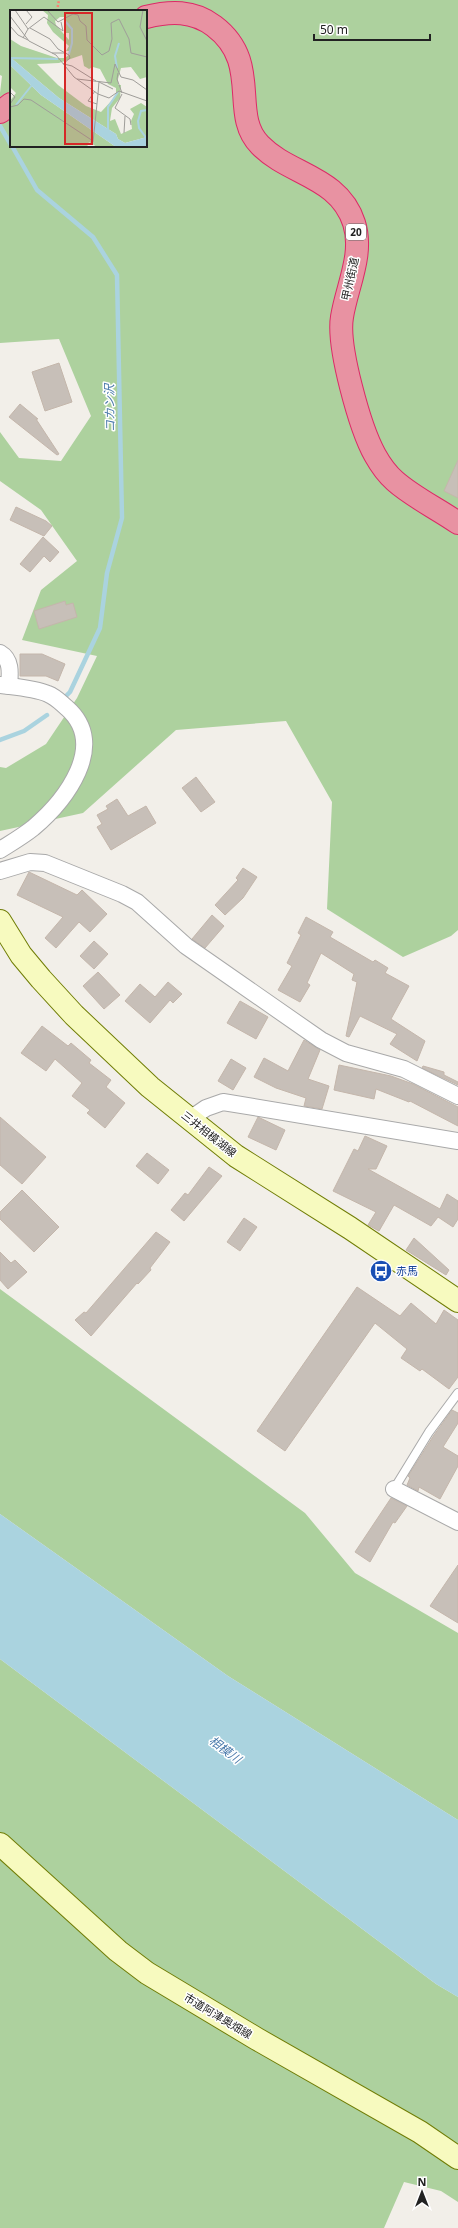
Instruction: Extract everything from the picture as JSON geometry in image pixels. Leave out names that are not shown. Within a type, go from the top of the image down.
[{"type":"highway","name":"甲州街道","points":[[147,17],[175,12],[193,14],[210,23],[224,33],[232,42],[239,56],[247,115],[252,136],[270,154],[312,176],[328,187],[348,209],[358,240],[355,262],[342,317],[341,335],[343,354],[366,432],[379,463],[396,482],[458,522]]},
{"type":"highway","points":[[0,112],[10,105]]},
{"type":"main road","name":"三井相模湖線","points":[[0,921],[21,955],[74,1015],[150,1087],[236,1156],[350,1228],[458,1301]]},
{"type":"main road","name":"市道阿津奥畑線","points":[[0,1844],[118,1951],[147,1973],[257,2039],[420,2132],[458,2158]]},
{"type":"street","points":[[0,654],[9,662],[10,674],[4,686],[47,693],[56,698],[78,720],[84,736],[85,749],[80,769],[54,807],[32,828],[0,850]]},
{"type":"street","points":[[0,871],[30,862],[45,862],[122,894],[137,902],[186,946],[321,1040],[346,1053],[404,1069],[458,1096]]},
{"type":"street","points":[[190,1119],[206,1108],[223,1102],[458,1141]]},
{"type":"street","points":[[394,1489],[458,1522]]},
{"type":"lane","points":[[394,1489],[429,1432],[458,1393]]},
{"type":"path","points":[[57,10],[59,0]]},
{"type":"green space","points":[[0,0],[458,0],[458,930],[451,936],[403,957],[327,909],[332,802],[286,721],[176,730],[83,813],[0,831],[0,767],[6,768],[46,744],[77,698],[97,656],[22,640],[41,590],[77,561],[41,510],[0,481],[0,432],[19,458],[61,461],[91,416],[59,339],[0,343],[0,93],[2,76],[0,75]]},
{"type":"green space","points":[[0,1289],[305,1513],[355,1573],[458,1633],[458,1820],[228,1676],[0,1514]]},
{"type":"green space","points":[[0,1659],[436,1984],[458,1997],[458,2202],[441,2191],[404,2182],[384,2228],[0,2228]]},
{"type":"water","name":"相模川","points":[[0,1514],[228,1676],[458,1820],[458,1997],[436,1984],[0,1659]]},
{"type":"building","points":[[59,363],[72,402],[45,411],[32,372]]},
{"type":"building","points":[[20,404],[38,419],[36,419],[59,454],[57,455],[9,417]]},
{"type":"building","points":[[458,460],[458,498],[444,491]]},
{"type":"building","points":[[16,507],[46,521],[52,526],[44,536],[10,520]]},
{"type":"building","points":[[43,537],[59,552],[50,562],[44,556],[30,572],[20,564]]},
{"type":"building","points":[[65,601],[66,605],[73,603],[77,617],[39,629],[34,611]]},
{"type":"building","points":[[20,654],[42,654],[65,664],[58,681],[46,676],[20,676]]},
{"type":"building","points":[[196,777],[215,802],[201,812],[182,788]]},
{"type":"building","points":[[117,799],[128,816],[146,806],[156,823],[111,850],[97,827],[102,824],[97,815],[108,809],[106,806]]},
{"type":"building","points":[[243,868],[257,877],[243,898],[225,915],[215,905],[238,880],[236,878]]},
{"type":"building","points":[[29,872],[77,895],[82,890],[107,914],[90,932],[79,922],[56,948],[45,938],[63,917],[17,895]]},
{"type":"building","points":[[212,915],[224,926],[205,948],[192,939]]},
{"type":"building","points":[[306,917],[333,932],[330,937],[373,962],[375,960],[388,968],[385,973],[409,986],[391,1019],[425,1041],[417,1061],[390,1044],[397,1034],[360,1016],[349,1037],[346,1036],[357,982],[352,980],[354,974],[321,953],[307,983],[310,985],[300,1002],[278,990],[292,966],[287,963],[301,935],[298,933]]},
{"type":"building","points":[[94,941],[108,954],[94,969],[80,956]]},
{"type":"building","points":[[98,972],[120,995],[104,1009],[83,986]]},
{"type":"building","points":[[168,982],[182,994],[173,1003],[170,1000],[150,1023],[125,1001],[140,984],[155,997]]},
{"type":"building","points":[[240,1001],[268,1017],[256,1039],[227,1023]]},
{"type":"building","points":[[42,1026],[68,1046],[71,1043],[91,1060],[89,1063],[111,1080],[106,1087],[125,1103],[105,1128],[87,1113],[90,1110],[72,1096],[82,1083],[55,1059],[46,1071],[21,1053]]},
{"type":"building","points":[[304,1040],[320,1050],[308,1079],[329,1086],[322,1109],[304,1106],[306,1098],[276,1088],[254,1077],[264,1058],[288,1071]]},
{"type":"building","points":[[231,1059],[246,1068],[233,1090],[218,1081]]},
{"type":"building","points":[[339,1065],[391,1076],[413,1084],[458,1107],[458,1126],[410,1101],[409,1102],[376,1089],[374,1099],[334,1090]]},
{"type":"building","points":[[423,1066],[444,1072],[444,1075],[458,1082],[458,1085],[422,1068]]},
{"type":"building","points":[[0,1117],[46,1157],[22,1184],[0,1165]]},
{"type":"building","points":[[258,1117],[285,1130],[276,1150],[248,1137]]},
{"type":"building","points":[[365,1136],[387,1146],[376,1169],[368,1169],[440,1209],[447,1194],[458,1201],[458,1219],[453,1227],[438,1217],[431,1226],[394,1205],[379,1231],[368,1225],[376,1212],[333,1191],[354,1149],[358,1151]]},
{"type":"building","points":[[147,1153],[169,1170],[158,1184],[136,1166]]},
{"type":"building","points":[[209,1167],[222,1176],[184,1221],[171,1210],[185,1193],[188,1195]]},
{"type":"building","points":[[22,1190],[59,1227],[34,1252],[0,1219],[0,1212]]},
{"type":"building","points":[[244,1218],[257,1227],[240,1251],[227,1242]]},
{"type":"building","points":[[156,1232],[170,1242],[150,1268],[151,1270],[138,1284],[137,1283],[91,1336],[75,1320],[84,1312],[86,1313]]},
{"type":"building","points":[[414,1238],[449,1270],[446,1275],[406,1250]]},
{"type":"building","points":[[0,1252],[11,1263],[15,1260],[27,1272],[8,1289],[0,1280]]},
{"type":"building","points":[[357,1287],[400,1316],[411,1303],[436,1324],[444,1310],[458,1320],[458,1377],[449,1389],[422,1369],[420,1371],[401,1358],[407,1349],[375,1323],[285,1451],[257,1431]]},
{"type":"building","points":[[452,1410],[458,1413],[458,1423],[443,1447],[458,1456],[458,1466],[440,1499],[419,1487],[418,1491],[407,1485],[410,1478],[408,1476]]},
{"type":"building","points":[[391,1498],[407,1506],[395,1523],[393,1522],[370,1562],[355,1552]]},
{"type":"building","points":[[458,1565],[458,1623],[430,1606]]},
{"type":"waterway","name":"コカン沢","points":[[0,126],[10,143]]},
{"type":"waterway","name":"コカン沢","points":[[13,147],[37,190],[93,237],[117,275],[122,518],[107,573],[100,628],[70,692],[64,698]]},
{"type":"waterway","name":"コカン沢","points":[[0,740],[24,731],[47,715]]},
{"type":"place","name":"赤馬","points":[[381,1271]]}]
